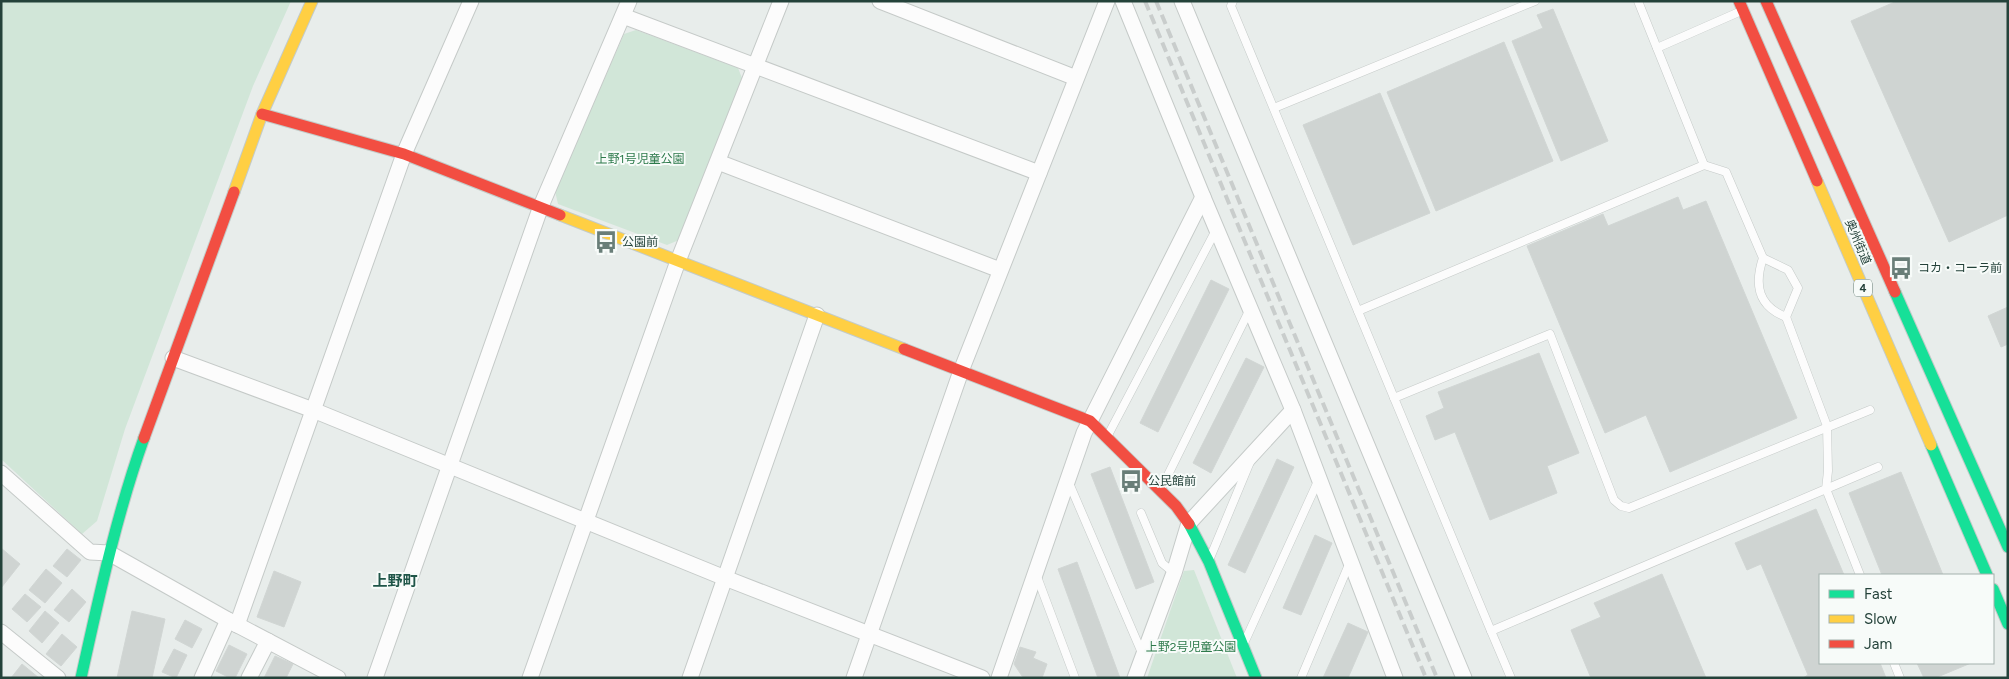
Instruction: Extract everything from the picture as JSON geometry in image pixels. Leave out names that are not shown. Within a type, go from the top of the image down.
[{"type":"main road","points":[[81,678],[109,552],[134,466],[262,114],[312,1]]},
{"type":"main road","points":[[1741,6],[1762,1]]},
{"type":"main road","name":"奥州街道","points":[[1766,1],[2008,547]]},
{"type":"main road","name":"奥州街道","points":[[1741,6],[1987,574]]},
{"type":"main road","points":[[262,114],[404,154],[1090,421],[1176,506],[1189,523],[1209,562],[1256,678]]},
{"type":"main road","points":[[1994,591],[2008,624]]},
{"type":"street","points":[[202,678],[232,623],[313,410],[404,154],[471,1]]},
{"type":"street","points":[[375,678],[540,206],[629,1]]},
{"type":"street","points":[[530,678],[678,261],[781,1]]},
{"type":"street","points":[[880,1],[1076,78]]},
{"type":"street","points":[[854,678],[961,371],[1107,1]]},
{"type":"street","points":[[1123,1],[1216,230],[1293,410],[1395,678]]},
{"type":"street","points":[[1182,1],[1464,678]]},
{"type":"street","points":[[623,16],[1039,173]]},
{"type":"street","points":[[718,162],[1000,270]]},
{"type":"street","points":[[999,678],[1090,421],[1203,197]]},
{"type":"street","points":[[690,678],[817,315]]},
{"type":"street","points":[[174,358],[313,410],[725,578],[982,678]]},
{"type":"street","points":[[1135,678],[1174,574],[1189,523],[1293,410]]},
{"type":"street","points":[[1,473],[90,552],[109,552],[232,623],[338,678]]},
{"type":"street","points":[[1,632],[58,678]]},
{"type":"street","points":[[249,678],[268,641]]},
{"type":"lane","points":[[1233,1],[1230,6],[1511,678]]},
{"type":"lane","points":[[1274,108],[1535,1]]},
{"type":"lane","points":[[1638,1],[1704,165]]},
{"type":"lane","points":[[1657,48],[1741,6]]},
{"type":"lane","points":[[1358,311],[1704,165],[1726,172],[1763,258],[1788,270],[1798,288],[1786,318],[1827,426],[1826,489],[1860,574]]},
{"type":"lane","points":[[1106,438],[1216,230]]},
{"type":"lane","points":[[1763,258],[1758,273],[1761,295],[1772,312],[1786,318]]},
{"type":"lane","points":[[1160,491],[1250,308]]},
{"type":"lane","points":[[1394,398],[1550,334],[1614,500],[1621,506],[1629,508],[1870,410]]},
{"type":"lane","points":[[1209,562],[1255,451]]},
{"type":"lane","points":[[1491,631],[1878,467]]},
{"type":"lane","points":[[1243,645],[1319,478]]},
{"type":"lane","points":[[1068,480],[1143,655]]},
{"type":"lane","points":[[1141,512],[1162,563],[1174,574]]},
{"type":"lane","points":[[1301,678],[1351,561]]},
{"type":"lane","points":[[1035,572],[1075,678]]},
{"type":"lane","points":[[1894,664],[1900,678]]},
{"type":"green space","points":[[1,1],[291,1],[253,86],[125,429],[97,521],[82,534],[1,459]]},
{"type":"green space","name":"上野1号児童公園","points":[[636,30],[738,68],[742,78],[679,240],[667,245],[558,204],[555,191],[624,34]]},
{"type":"green space","name":"上野2号児童公園","points":[[1194,570],[1237,678],[1147,678],[1184,571]]},
{"type":"building","points":[[1897,1],[2008,1],[2008,215],[1949,242],[1851,21]]},
{"type":"building","points":[[1553,9],[1608,141],[1561,161],[1512,41],[1543,28],[1537,15]]},
{"type":"building","points":[[1504,42],[1553,161],[1436,211],[1387,92]]},
{"type":"building","points":[[1380,93],[1430,213],[1353,245],[1303,125]]},
{"type":"building","points":[[1678,197],[1683,210],[1706,201],[1797,418],[1670,472],[1646,415],[1605,433],[1527,246],[1603,214],[1608,226]]},
{"type":"building","points":[[1211,280],[1229,289],[1158,432],[1140,423]]},
{"type":"building","points":[[2008,307],[2008,344],[2001,347],[1988,316]]},
{"type":"building","points":[[1539,353],[1579,453],[1547,466],[1557,493],[1490,520],[1455,432],[1435,440],[1426,416],[1444,408],[1438,392]]},
{"type":"building","points":[[1246,358],[1264,367],[1211,473],[1193,463]]},
{"type":"building","points":[[1277,459],[1294,467],[1245,573],[1228,565]]},
{"type":"building","points":[[1110,467],[1154,582],[1136,589],[1091,474]]},
{"type":"building","points":[[1901,472],[1943,574],[1882,574],[1849,493]]},
{"type":"building","points":[[1816,509],[1844,574],[1819,574],[1819,664],[1880,664],[1886,678],[1803,678],[1808,675],[1761,564],[1747,570],[1735,543]]},
{"type":"building","points":[[1315,535],[1332,543],[1301,615],[1283,608]]},
{"type":"building","points":[[1,548],[20,564],[1,588]]},
{"type":"building","points":[[67,549],[81,560],[67,577],[53,566]]},
{"type":"building","points":[[1077,562],[1120,678],[1098,678],[1058,569]]},
{"type":"building","points":[[46,569],[62,583],[45,603],[29,590]]},
{"type":"building","points":[[274,571],[301,582],[284,627],[257,617]]},
{"type":"building","points":[[1662,574],[1706,678],[1591,678],[1571,630],[1601,617],[1594,603]]},
{"type":"building","points":[[72,589],[86,602],[69,622],[54,610]]},
{"type":"building","points":[[25,594],[41,607],[27,622],[12,609]]},
{"type":"building","points":[[45,611],[59,623],[42,643],[29,631]]},
{"type":"building","points":[[132,611],[165,619],[152,678],[117,678]]},
{"type":"building","points":[[185,620],[202,629],[192,648],[175,639]]},
{"type":"building","points":[[1348,623],[1368,632],[1348,678],[1323,678]]},
{"type":"building","points":[[62,634],[77,647],[61,666],[46,654]]},
{"type":"building","points":[[229,645],[247,654],[235,678],[230,678],[216,671]]},
{"type":"building","points":[[1020,647],[1036,652],[1033,658],[1047,664],[1042,678],[1022,676],[1014,664]]},
{"type":"building","points":[[174,649],[187,655],[176,678],[162,672]]},
{"type":"building","points":[[275,656],[293,664],[286,678],[264,678]]},
{"type":"building","points":[[22,664],[39,678],[11,678]]},
{"type":"building","points":[[1917,664],[1969,664],[1935,678],[1924,678]]},
{"type":"railway","points":[[1145,1],[1426,678]]},
{"type":"railway","points":[[1156,1],[1437,678]]},
{"type":"traffic: fast","points":[[1895,292],[2008,547]]},
{"type":"traffic: fast","points":[[81,678],[101,587],[125,497],[144,438]]},
{"type":"traffic: fast","points":[[1931,445],[1987,574]]},
{"type":"traffic: fast","points":[[1189,524],[1209,562],[1256,678]]},
{"type":"traffic: fast","points":[[1994,591],[2008,624]]},
{"type":"traffic: slow","points":[[234,192],[262,114],[312,1]]},
{"type":"traffic: slow","points":[[1817,181],[1931,445]]},
{"type":"traffic: slow","points":[[560,215],[904,349]]},
{"type":"traffic: jam","points":[[1739,1],[1817,181]]},
{"type":"traffic: jam","points":[[1766,1],[1895,292]]},
{"type":"traffic: jam","points":[[262,114],[404,154],[560,215]]},
{"type":"traffic: jam","points":[[144,438],[234,192]]},
{"type":"traffic: jam","points":[[904,349],[1090,421],[1176,506],[1189,524]]},
{"type":"place","name":"公園前","points":[[606,242]]},
{"type":"place","name":"コカ・コーラ前","points":[[1901,268]]},
{"type":"place","name":"公民館前","points":[[1131,481]]},
{"type":"district","name":"上野町","points":[[395,581]]}]
